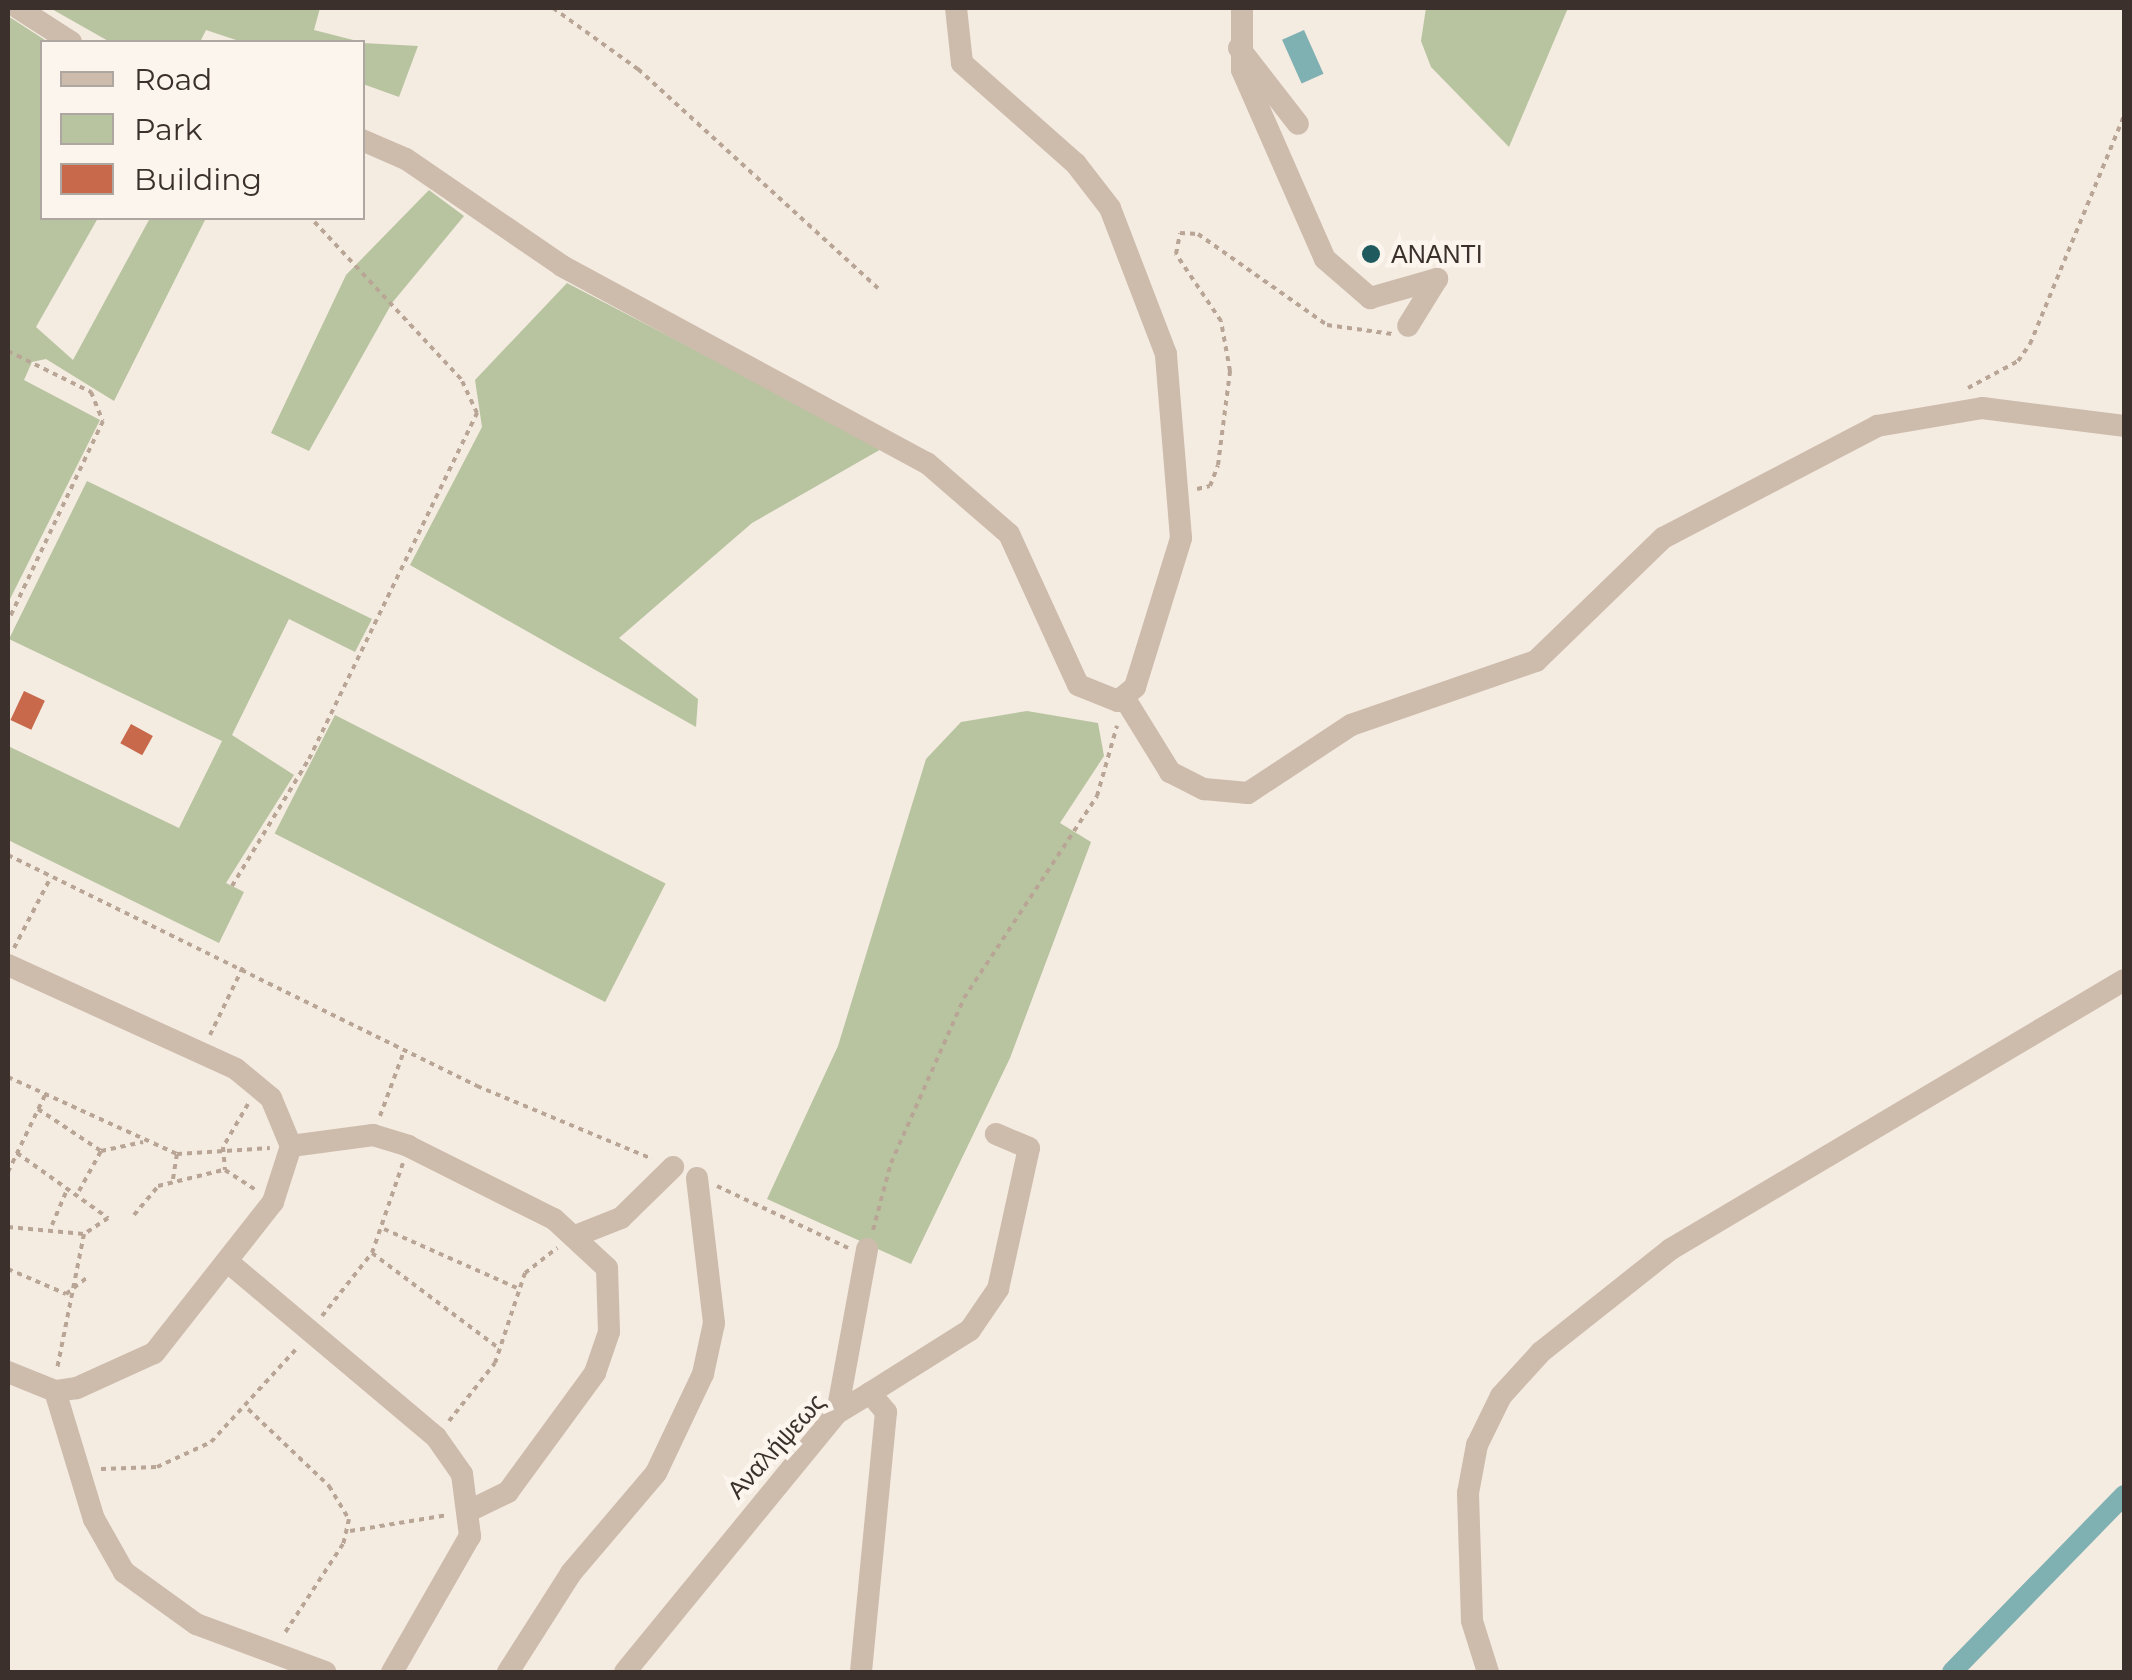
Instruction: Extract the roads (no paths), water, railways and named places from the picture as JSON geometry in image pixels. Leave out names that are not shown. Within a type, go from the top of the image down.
[{"type":"street","points":[[18,8],[68,40]]},
{"type":"street","points":[[956,8],[962,63],[1076,164],[1137,260],[1174,391],[1182,490],[1168,589],[1122,700]]},
{"type":"street","points":[[1242,8],[1239,45],[1330,266],[1370,298],[1438,279],[1408,326]]},
{"type":"street","points":[[1239,45],[1298,124]]},
{"type":"street","points":[[365,142],[610,293],[915,454],[1009,534],[1070,674],[1090,696],[1122,700],[1170,772],[1204,789],[1248,793],[1351,725],[1536,661],[1629,562],[1728,499],[1877,426],[1946,410],[2010,408],[2124,426]]},
{"type":"street","points":[[8,963],[201,1053],[258,1086],[280,1110],[290,1146],[273,1202],[145,1360],[104,1382],[55,1391],[8,1372]]},
{"type":"street","points":[[1488,1672],[1472,1621],[1468,1492],[1476,1446],[1501,1396],[1541,1352],[1671,1249],[2124,980]]},
{"type":"street","name":"Αναλήψεως","points":[[625,1672],[837,1413],[970,1330],[998,1289],[1029,1148],[996,1134]]},
{"type":"street","points":[[290,1146],[373,1135],[408,1146],[578,1235],[610,1285],[595,1373],[508,1492],[471,1510]]},
{"type":"street","points":[[578,1235],[621,1218],[673,1167]]},
{"type":"street","points":[[508,1672],[570,1573],[656,1472],[703,1374],[714,1323],[697,1178]]},
{"type":"street","points":[[837,1413],[869,1253]]},
{"type":"street","points":[[228,1262],[436,1437],[462,1474],[471,1510],[464,1549],[392,1672]]},
{"type":"street","points":[[55,1391],[106,1549],[145,1592],[274,1654],[325,1672]]},
{"type":"street","points":[[861,1672],[886,1412],[870,1393]]},
{"type":"water","points":[[1304,30],[1324,74],[1302,84],[1282,40]]},
{"type":"waterway","points":[[1952,1672],[2124,1495]]},
{"type":"place","name":"ΑΝΑΝΤΙ","points":[[1371,254]]}]
